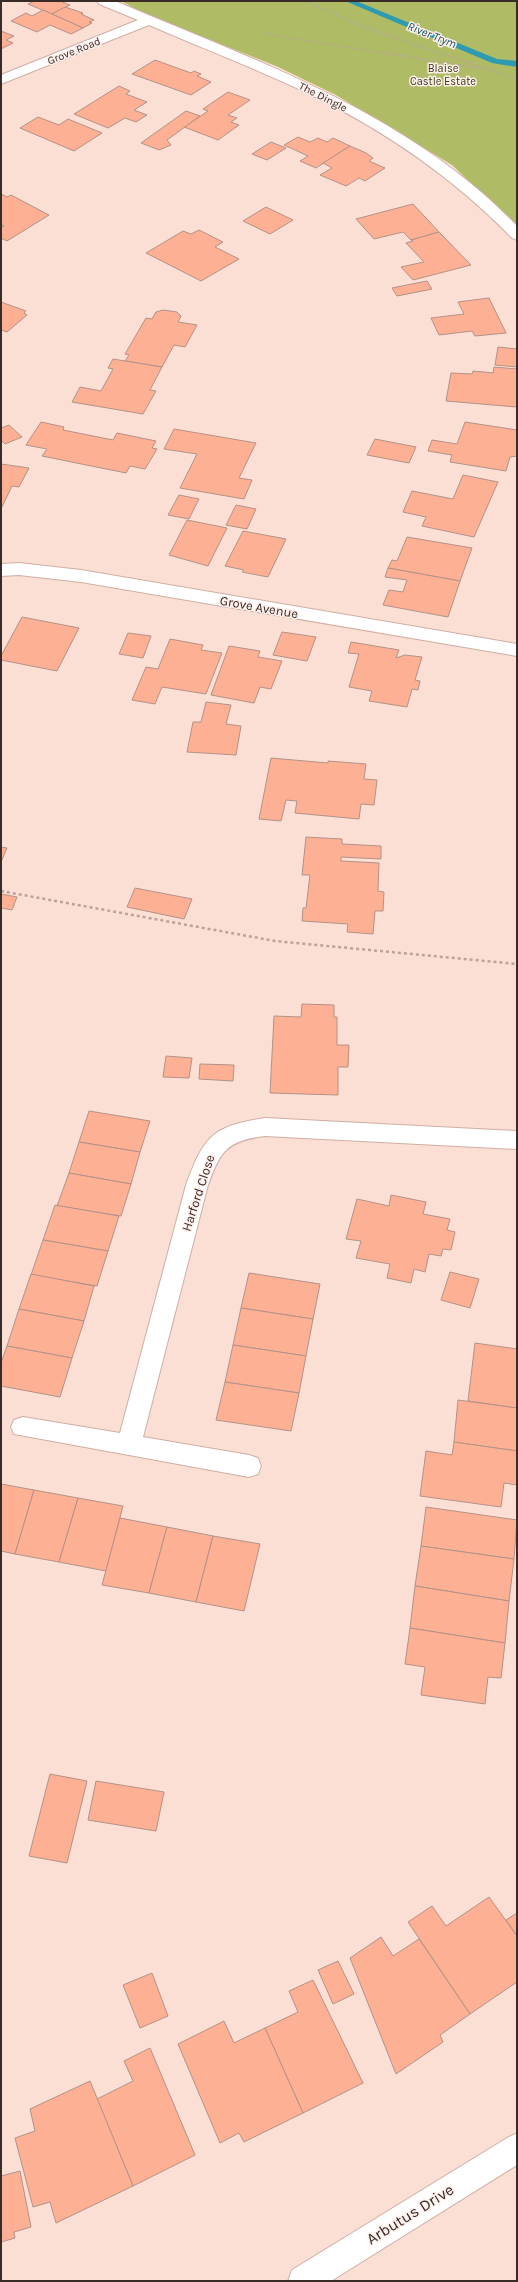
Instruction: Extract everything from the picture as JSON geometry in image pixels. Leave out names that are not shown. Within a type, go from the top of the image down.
[{"type":"street","name":"The Dingle","points":[[104,1],[318,93],[376,125],[448,174],[490,206],[517,236]]},
{"type":"street","name":"Grove Road","points":[[1,80],[148,21]]},
{"type":"street","name":"Grove Avenue","points":[[1,570],[20,569],[81,576],[517,650]]},
{"type":"street","name":"Harford Close","points":[[129,1446],[197,1185],[210,1150],[218,1142],[232,1134],[265,1127],[517,1140]]},
{"type":"street","points":[[24,1427],[248,1466]]},
{"type":"street","name":"Arbutus Drive","points":[[303,2281],[517,2148]]},
{"type":"path","points":[[306,1],[358,25],[510,78],[517,78]]},
{"type":"path","points":[[258,32],[490,70]]},
{"type":"path","points":[[1,891],[275,941],[517,964]]},
{"type":"green space","name":"Blaise Castle Estate","points":[[121,1],[517,1],[517,227],[452,165],[336,95],[276,66],[147,15]]},
{"type":"building","points":[[34,1],[60,1],[70,5],[52,14],[28,4]]},
{"type":"building","points":[[65,7],[83,13],[81,14],[94,20],[89,22],[92,23],[83,28],[52,14]]},
{"type":"building","points":[[43,10],[83,28],[71,34],[50,25],[37,32],[11,21],[26,13],[32,16]]},
{"type":"building","points":[[1,31],[14,36],[6,40],[13,43],[1,49]]},
{"type":"building","points":[[155,60],[191,73],[194,71],[201,74],[197,76],[211,82],[191,95],[132,74]]},
{"type":"building","points":[[119,86],[130,91],[126,94],[147,102],[134,110],[147,115],[136,122],[125,118],[108,128],[74,114]]},
{"type":"building","points":[[228,92],[250,100],[228,115],[237,118],[231,122],[239,125],[218,140],[184,127],[208,111],[203,109]]},
{"type":"building","points":[[186,111],[200,116],[167,140],[171,145],[159,150],[141,143]]},
{"type":"building","points":[[38,117],[59,125],[68,119],[102,133],[74,151],[20,128]]},
{"type":"building","points":[[298,137],[310,142],[318,138],[327,142],[333,138],[350,146],[316,168],[300,161],[308,156],[284,145]]},
{"type":"building","points":[[271,142],[286,148],[267,160],[252,154]]},
{"type":"building","points":[[350,146],[373,158],[369,161],[385,168],[365,181],[359,178],[346,186],[320,175],[332,168],[323,163]]},
{"type":"building","points":[[1,194],[7,197],[11,195],[49,215],[7,241],[1,238],[1,227],[4,226],[1,224]]},
{"type":"building","points":[[413,204],[439,232],[411,240],[403,232],[374,239],[356,219]]},
{"type":"building","points":[[266,207],[293,220],[270,234],[243,221]]},
{"type":"building","points":[[199,230],[223,242],[215,247],[239,259],[201,281],[146,253],[183,231],[191,234]]},
{"type":"building","points":[[439,232],[471,265],[413,280],[401,267],[424,262],[406,243],[413,241],[411,240]]},
{"type":"building","points":[[427,281],[432,289],[397,296],[392,288]]},
{"type":"building","points":[[489,298],[506,333],[475,336],[472,331],[439,335],[431,318],[464,314],[458,302]]},
{"type":"building","points":[[1,302],[26,311],[24,313],[27,315],[7,332],[1,330]]},
{"type":"building","points":[[163,310],[177,312],[181,316],[178,322],[197,325],[185,347],[174,345],[162,367],[125,361],[129,355],[125,354],[146,318],[152,319],[156,312]]},
{"type":"building","points":[[498,347],[517,349],[517,367],[495,365]]},
{"type":"building","points":[[113,359],[162,367],[150,390],[156,391],[143,414],[72,402],[80,387],[101,391],[113,369],[108,368]]},
{"type":"building","points":[[494,367],[517,369],[517,407],[446,401],[451,373],[472,374],[473,371],[493,373]]},
{"type":"building","points":[[41,422],[64,427],[63,430],[113,440],[117,433],[156,441],[152,448],[157,449],[145,469],[130,466],[126,473],[42,456],[47,449],[26,445]]},
{"type":"building","points":[[465,422],[517,430],[517,456],[510,457],[506,471],[450,462],[452,455],[428,451],[432,440],[457,444]]},
{"type":"building","points":[[9,425],[22,437],[5,444],[1,440],[1,428]]},
{"type":"building","points":[[174,429],[256,443],[239,478],[252,480],[244,499],[180,488],[197,454],[164,449]]},
{"type":"building","points":[[375,439],[416,447],[409,463],[367,455]]},
{"type":"building","points":[[1,464],[29,468],[19,487],[12,486],[1,509]]},
{"type":"building","points":[[463,475],[498,482],[474,537],[422,526],[426,517],[403,512],[412,491],[453,499]]},
{"type":"building","points":[[179,495],[199,499],[189,519],[168,515]]},
{"type":"building","points":[[236,505],[256,509],[247,529],[226,525]]},
{"type":"building","points":[[187,520],[227,528],[208,566],[169,555]]},
{"type":"building","points":[[243,531],[286,539],[268,577],[242,572],[244,570],[225,566]]},
{"type":"building","points":[[407,537],[472,548],[460,581],[388,568],[392,560],[397,561]]},
{"type":"building","points":[[388,568],[460,581],[448,617],[383,605],[389,590],[403,592],[407,580],[385,577]]},
{"type":"building","points":[[22,617],[79,628],[57,671],[1,660],[1,656]]},
{"type":"building","points":[[282,632],[316,637],[307,661],[273,655]]},
{"type":"building","points":[[128,633],[151,636],[143,658],[119,654]]},
{"type":"building","points":[[170,639],[203,645],[201,650],[222,653],[206,694],[162,687],[155,704],[132,700],[146,667],[158,669]]},
{"type":"building","points":[[351,642],[399,650],[396,658],[405,655],[422,657],[415,680],[420,681],[418,690],[412,689],[407,707],[369,701],[372,691],[349,687],[359,654],[348,653]]},
{"type":"building","points":[[229,646],[260,651],[258,657],[282,661],[271,689],[260,687],[254,703],[211,695]]},
{"type":"building","points":[[206,702],[231,705],[226,724],[241,726],[236,755],[187,752],[193,722],[201,722]]},
{"type":"building","points":[[271,758],[328,763],[328,761],[366,764],[364,779],[377,780],[374,805],[361,804],[359,819],[295,813],[297,801],[286,800],[281,821],[259,819]]},
{"type":"building","points":[[306,837],[342,839],[342,844],[381,846],[381,859],[341,857],[341,861],[379,863],[378,891],[384,892],[383,911],[375,911],[373,934],[347,932],[348,924],[302,921],[303,908],[306,908],[310,875],[302,875]]},
{"type":"building","points":[[1,847],[7,848],[1,862]]},
{"type":"building","points":[[135,888],[192,899],[184,919],[127,907]]},
{"type":"building","points":[[1,894],[17,897],[12,910],[1,908]]},
{"type":"building","points":[[302,1004],[334,1005],[334,1017],[337,1017],[337,1045],[349,1045],[348,1067],[338,1067],[338,1095],[270,1093],[274,1016],[301,1017]]},
{"type":"building","points":[[166,1056],[192,1058],[189,1078],[163,1077]]},
{"type":"building","points":[[200,1064],[234,1065],[233,1081],[199,1079]]},
{"type":"building","points":[[89,1111],[150,1121],[140,1152],[79,1142]]},
{"type":"building","points":[[79,1142],[140,1152],[131,1184],[69,1173]]},
{"type":"building","points":[[69,1173],[131,1184],[121,1216],[57,1206]]},
{"type":"building","points":[[391,1195],[426,1202],[423,1214],[450,1219],[447,1230],[455,1232],[451,1250],[443,1249],[441,1256],[429,1254],[425,1272],[414,1269],[411,1283],[387,1278],[390,1264],[356,1258],[361,1241],[346,1239],[357,1199],[389,1206]]},
{"type":"building","points":[[55,1205],[119,1216],[108,1251],[43,1240]]},
{"type":"building","points":[[43,1240],[108,1251],[97,1286],[31,1275]]},
{"type":"building","points":[[450,1272],[479,1279],[470,1308],[441,1300]]},
{"type":"building","points":[[249,1273],[320,1284],[313,1319],[241,1308]]},
{"type":"building","points":[[31,1274],[94,1286],[84,1321],[19,1309]]},
{"type":"building","points":[[241,1308],[313,1319],[306,1356],[233,1345]]},
{"type":"building","points":[[19,1309],[84,1321],[72,1358],[7,1346]]},
{"type":"building","points":[[475,1343],[517,1349],[517,1408],[468,1401]]},
{"type":"building","points":[[233,1345],[306,1356],[299,1393],[225,1382]]},
{"type":"building","points":[[7,1346],[72,1358],[60,1397],[1,1386],[1,1363]]},
{"type":"building","points":[[225,1382],[299,1393],[291,1431],[216,1420]]},
{"type":"building","points":[[458,1400],[517,1408],[517,1451],[454,1442]]},
{"type":"building","points":[[454,1442],[517,1451],[517,1485],[504,1483],[501,1507],[420,1496],[426,1451],[452,1455]]},
{"type":"building","points":[[1,1484],[34,1490],[15,1554],[1,1551]]},
{"type":"building","points":[[34,1490],[78,1498],[59,1562],[15,1554]]},
{"type":"building","points":[[78,1498],[123,1506],[106,1571],[59,1562]]},
{"type":"building","points":[[426,1507],[517,1520],[514,1559],[421,1546]]},
{"type":"building","points":[[120,1518],[167,1527],[149,1593],[102,1585]]},
{"type":"building","points":[[167,1527],[213,1536],[196,1602],[149,1593]]},
{"type":"building","points":[[213,1536],[260,1544],[244,1611],[196,1602]]},
{"type":"building","points":[[421,1546],[514,1559],[509,1601],[415,1586]]},
{"type":"building","points":[[415,1586],[509,1601],[505,1643],[410,1628]]},
{"type":"building","points":[[410,1628],[505,1643],[501,1678],[488,1677],[485,1704],[421,1695],[425,1667],[405,1664]]},
{"type":"building","points":[[50,1774],[87,1781],[67,1863],[29,1856]]},
{"type":"building","points":[[96,1781],[164,1792],[156,1831],[88,1820]]},
{"type":"building","points":[[489,1897],[517,1936],[517,1982],[470,2014],[408,1922],[432,1906],[446,1926]]},
{"type":"building","points":[[517,1913],[517,1936],[506,1920]]},
{"type":"building","points":[[381,1937],[393,1956],[419,1939],[470,2014],[440,2035],[443,2042],[396,2074],[350,1958]]},
{"type":"building","points":[[338,1961],[354,1994],[333,2004],[318,1970]]},
{"type":"building","points":[[152,1973],[168,2016],[140,2028],[123,1985]]},
{"type":"building","points":[[313,1980],[363,2083],[303,2113],[265,2028],[298,2012],[289,1991]]},
{"type":"building","points":[[224,2021],[234,2043],[265,2028],[303,2113],[244,2142],[239,2133],[220,2143],[178,2044]]},
{"type":"building","points":[[150,2048],[195,2155],[133,2186],[97,2099],[133,2081],[124,2061]]},
{"type":"building","points":[[90,2081],[133,2186],[56,2223],[50,2202],[33,2207],[15,2138],[35,2131],[30,2109]]},
{"type":"building","points":[[20,2171],[31,2227],[14,2232],[15,2238],[1,2242],[1,2176]]},
{"type":"waterway","name":"River Trym","points":[[349,1],[495,61],[517,64]]}]
